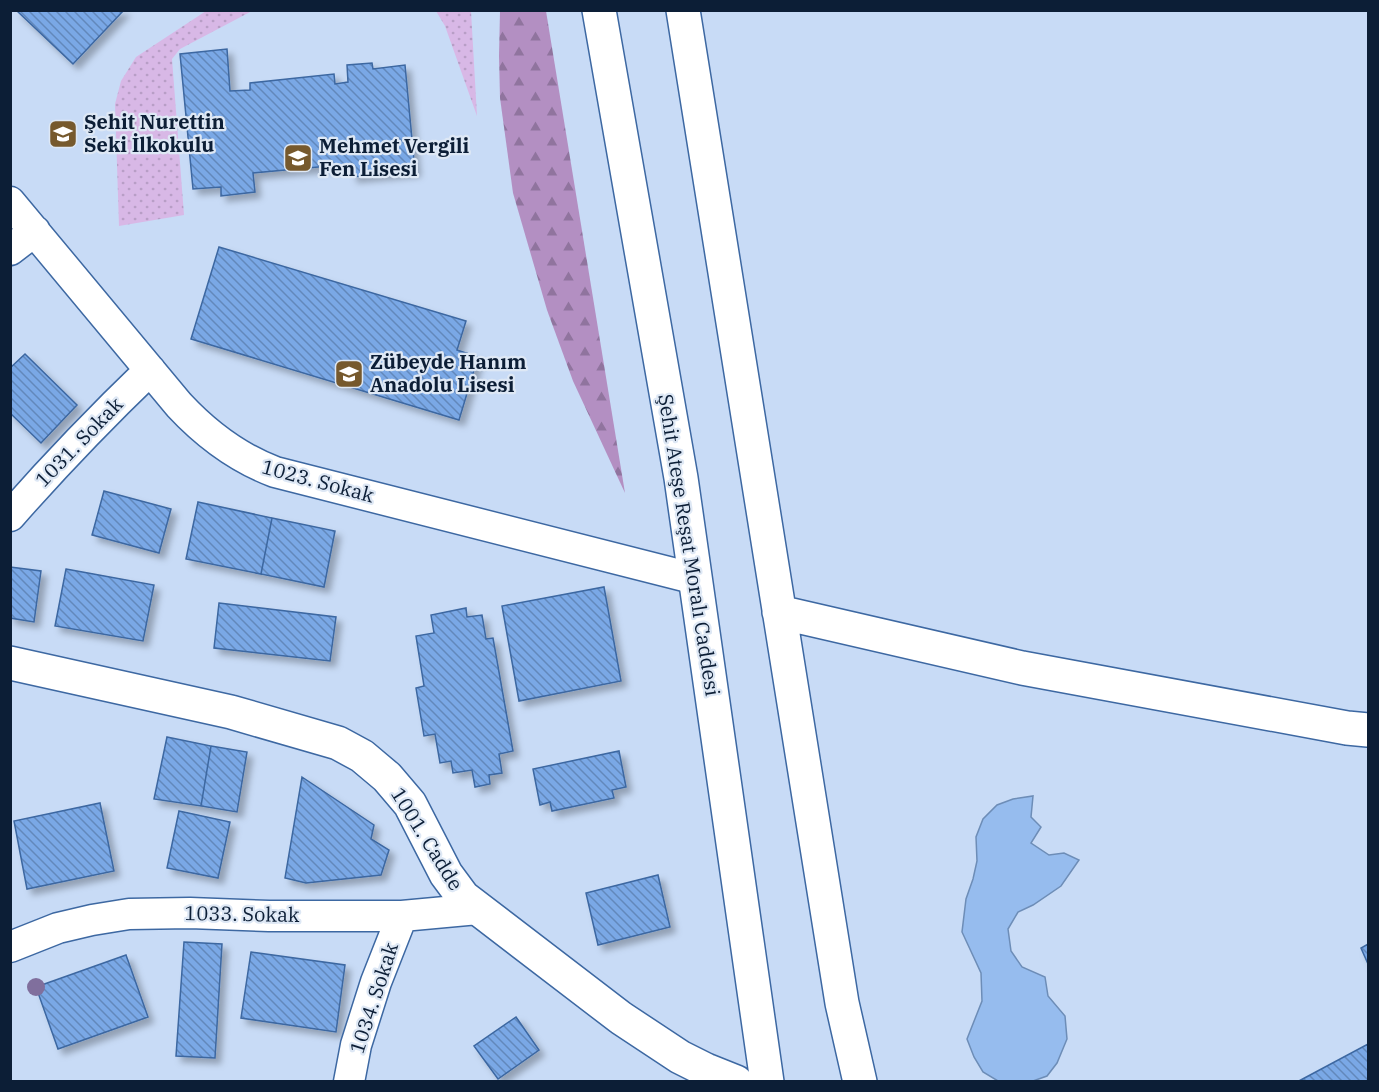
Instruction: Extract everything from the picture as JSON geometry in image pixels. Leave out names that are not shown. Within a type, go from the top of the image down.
[{"type":"main road","name":"Şehit Ateşe Reşat Moralı Caddesi","points":[[599,10],[681,478],[767,1082]]},
{"type":"main road","points":[[683,10],[842,1003],[860,1082]]},
{"type":"main road","points":[[779,612],[1022,668],[1368,730]]},
{"type":"main road","name":"1001. Cadde","points":[[10,663],[231,712],[338,743],[362,756],[387,777],[410,804],[446,874],[463,897],[621,1018],[680,1056],[729,1080]]},
{"type":"street","name":"1023. Sokak","points":[[10,202],[194,422],[214,439],[257,465],[275,472],[696,579]]},
{"type":"street","points":[[10,250],[35,231]]},
{"type":"street","name":"1031. Sokak","points":[[10,516],[70,449],[150,370]]},
{"type":"street","name":"1033. Sokak","points":[[10,946],[58,928],[129,914],[190,912],[269,916],[402,916],[478,909]]},
{"type":"street","name":"1034. Sokak","points":[[349,1082],[356,1045],[376,981],[402,916]]},
{"type":"shaded area","points":[[206,11],[252,11],[180,49],[172,59],[184,215],[119,226],[115,104],[121,81],[136,57]]},
{"type":"shaded area","points":[[436,11],[471,11],[477,116],[445,26]]},
{"type":"green space","points":[[500,11],[546,11],[625,493],[573,381],[547,310],[513,193],[500,98]]},
{"type":"water","points":[[1033,796],[1031,817],[1041,827],[1031,843],[1049,855],[1064,853],[1079,860],[1061,886],[1018,912],[1008,929],[1011,951],[1022,967],[1045,977],[1048,996],[1065,1016],[1067,1039],[1057,1063],[1047,1076],[1033,1081],[998,1081],[983,1072],[967,1039],[982,1001],[981,973],[962,932],[966,899],[977,861],[976,837],[983,819],[997,805],[1013,799]]},
{"type":"building","points":[[16,10],[124,10],[73,64]]},
{"type":"building","name":"Mehmet Vergili Fen Lisesi","points":[[227,49],[230,91],[250,90],[250,83],[334,74],[335,84],[348,82],[347,65],[372,63],[373,69],[405,65],[415,171],[352,177],[351,164],[253,173],[255,192],[221,196],[221,187],[193,189],[180,54]]},
{"type":"building","name":"Zübeyde Hanım Anadolu Lisesi","points":[[219,247],[466,321],[457,350],[478,357],[459,420],[191,339]]},
{"type":"building","points":[[25,354],[77,405],[41,443],[10,413],[10,368]]},
{"type":"building","points":[[104,491],[171,509],[159,553],[92,535]]},
{"type":"building","points":[[198,502],[272,518],[261,574],[186,559]]},
{"type":"building","points":[[272,518],[335,531],[324,587],[261,574]]},
{"type":"building","points":[[10,567],[41,571],[34,622],[10,618]]},
{"type":"building","points":[[66,569],[154,585],[143,641],[55,626]]},
{"type":"building","points":[[604,587],[621,681],[519,701],[502,606]]},
{"type":"building","points":[[219,603],[336,617],[330,661],[214,648]]},
{"type":"building","points":[[466,608],[467,617],[482,615],[486,639],[493,638],[513,751],[499,754],[502,773],[489,775],[490,784],[475,787],[472,770],[453,773],[451,761],[440,763],[435,734],[424,736],[416,688],[424,686],[416,636],[434,633],[431,615]]},
{"type":"building","points":[[167,737],[211,746],[201,806],[154,799]]},
{"type":"building","points":[[211,746],[247,752],[237,812],[201,806]]},
{"type":"building","points":[[619,751],[626,787],[612,790],[614,798],[552,811],[550,802],[540,805],[533,769]]},
{"type":"building","points":[[302,777],[374,825],[371,839],[389,850],[381,875],[306,883],[285,878]]},
{"type":"building","points":[[100,803],[114,871],[27,889],[14,821]]},
{"type":"building","points":[[179,811],[230,822],[218,878],[167,868]]},
{"type":"building","points":[[658,875],[670,927],[598,945],[586,893]]},
{"type":"building","points":[[184,942],[222,944],[215,1058],[176,1056]]},
{"type":"building","points":[[1368,944],[1368,964],[1361,948]]},
{"type":"building","points":[[251,952],[345,965],[336,1032],[241,1018]]},
{"type":"building","points":[[126,955],[148,1017],[58,1049],[36,987]]},
{"type":"building","points":[[516,1017],[539,1050],[498,1079],[474,1046]]},
{"type":"building","points":[[1368,1044],[1368,1082],[1297,1082]]},
{"type":"place","name":"Şehit Nurettin Seki İlkokulu","points":[[63,134]]},
{"type":"place","name":"Mehmet Vergili Fen Lisesi","points":[[298,158]]},
{"type":"place","name":"Zübeyde Hanım Anadolu Lisesi","points":[[349,374]]}]
